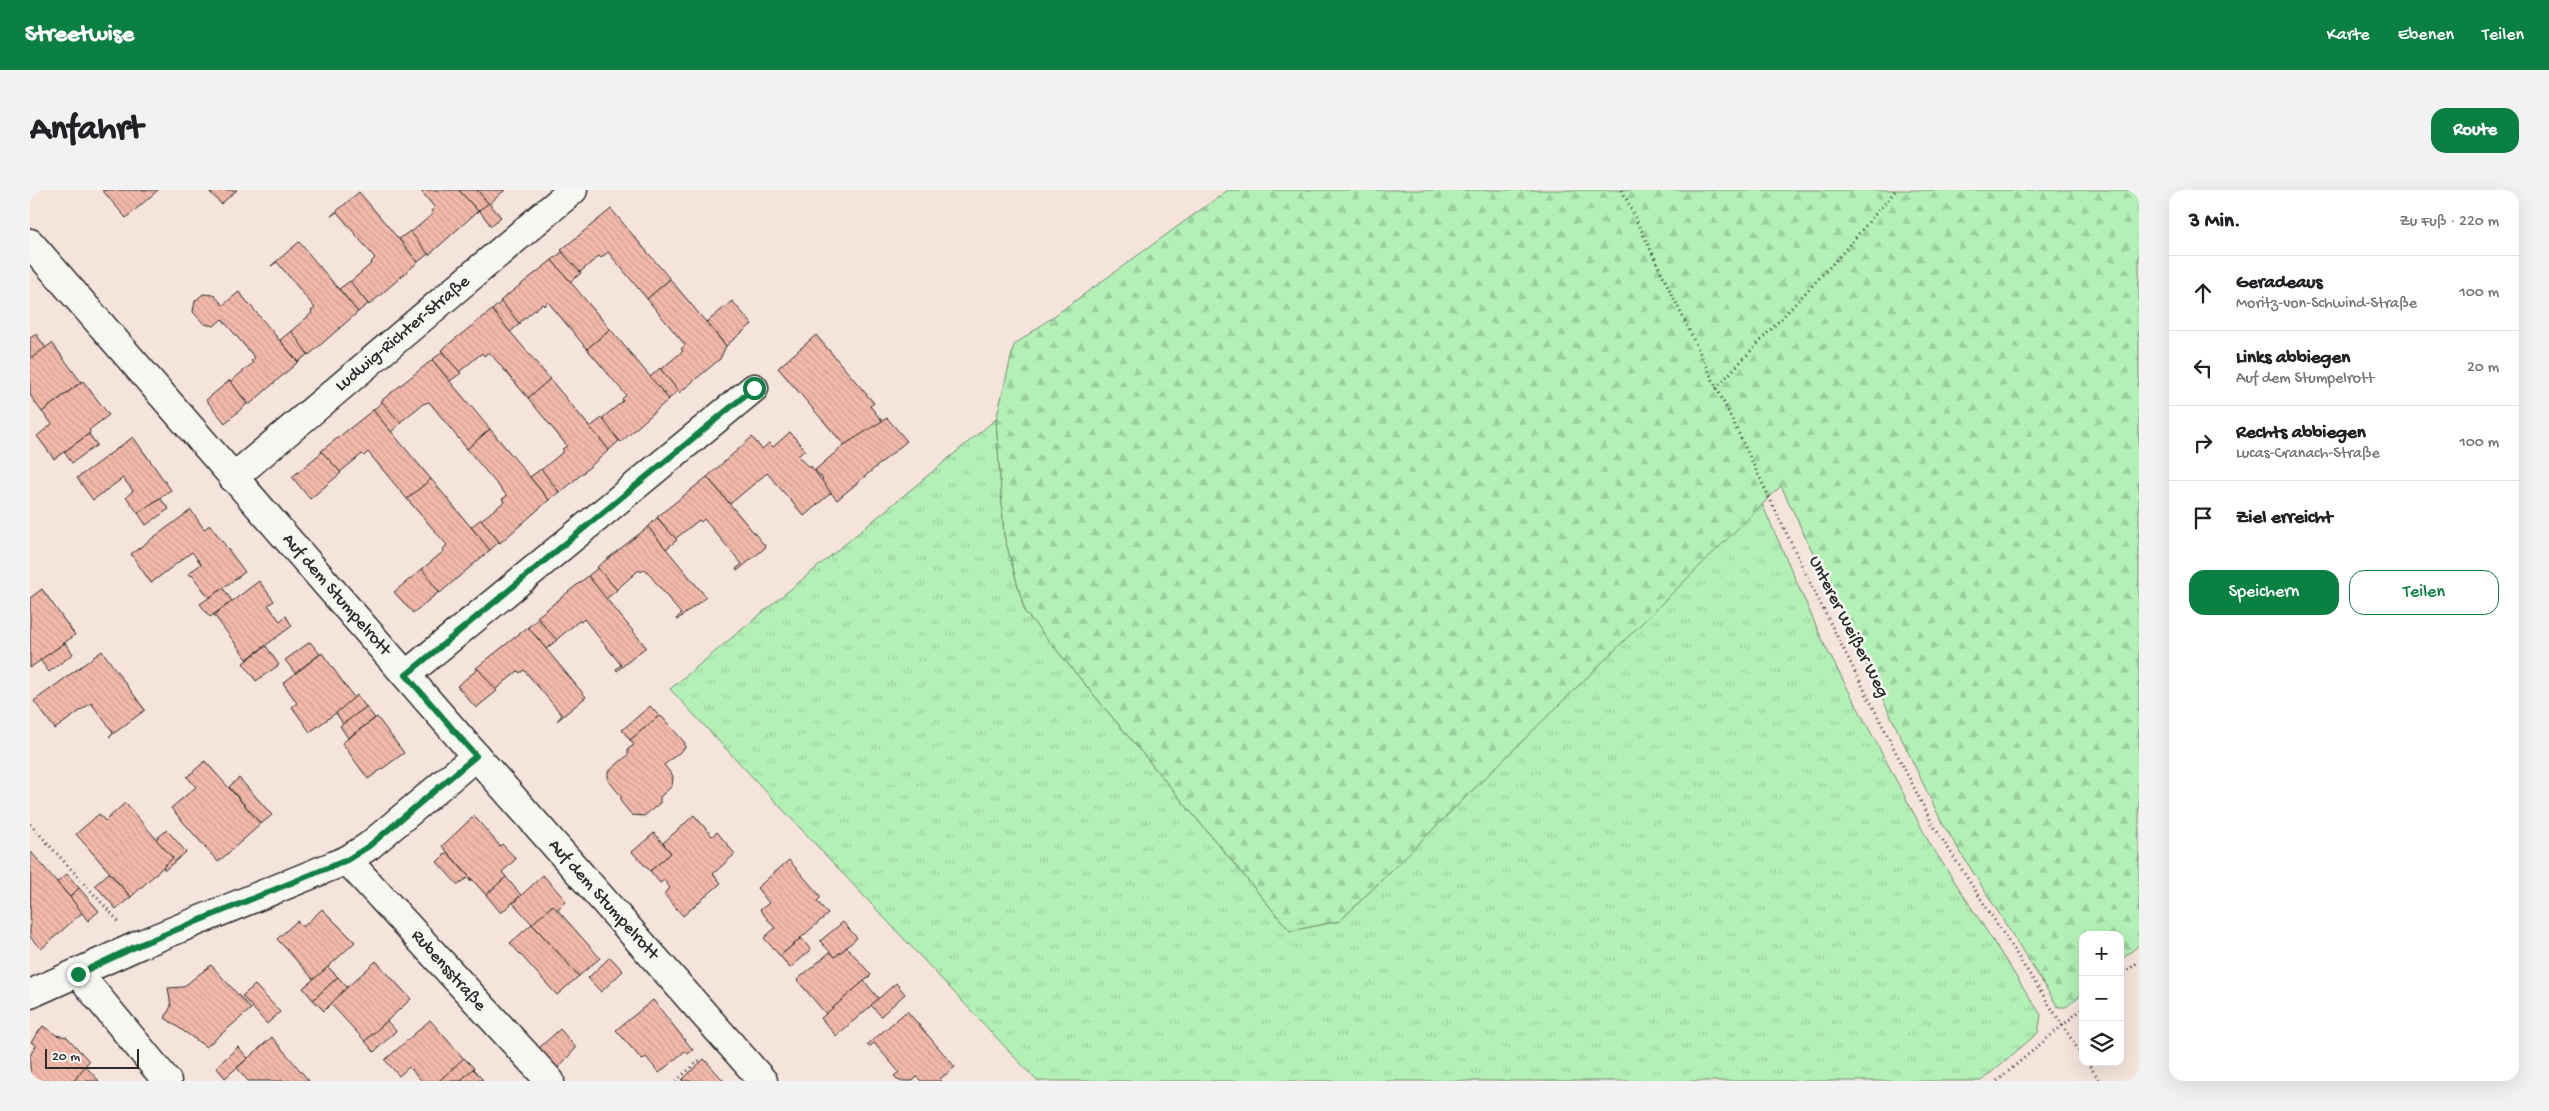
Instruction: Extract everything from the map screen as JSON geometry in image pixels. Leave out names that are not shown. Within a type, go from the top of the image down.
[{"type":"street","name":"Ludwig-Richter-Straße","points":[[233,478],[573,190]]},
{"type":"street","name":"Auf dem Stumpelrott","points":[[30,243],[476,756],[763,1081]]},
{"type":"street","points":[[406,675],[754,388]]},
{"type":"street","points":[[30,994],[139,945],[347,860],[369,846],[476,756]]},
{"type":"street","name":"Rubensstraße","points":[[347,860],[550,1081]]},
{"type":"street","points":[[78,974],[167,1081]]},
{"type":"path","name":"Unterer Weißer Weg","points":[[1622,190],[1815,593],[1933,825],[2079,1051]]},
{"type":"path","points":[[1716,388],[1838,258],[1896,190]]},
{"type":"path","points":[[30,824],[139,945]]},
{"type":"path","points":[[2121,976],[2139,961]]},
{"type":"path","points":[[1997,1081],[2079,1011]]},
{"type":"path","points":[[676,1081],[724,1037]]},
{"type":"path","points":[[2090,1066],[2100,1081]]},
{"type":"green space","points":[[1228,190],[2139,190],[2139,945],[2124,958],[2124,931],[2079,931],[2079,996],[2066,1007],[2058,1007],[1942,823],[1781,486],[1340,921],[1290,931],[1025,612],[1004,535],[996,420],[1014,345]]},
{"type":"green space","points":[[996,419],[1004,535],[1025,612],[1290,931],[1340,921],[1762,504],[1825,646],[1929,842],[2041,1015],[2038,1033],[1981,1081],[1037,1081],[670,689]]},
{"type":"building","points":[[102,190],[158,190],[126,218]]},
{"type":"building","points":[[208,190],[237,190],[221,204]]},
{"type":"building","points":[[420,190],[459,190],[478,211],[429,255],[410,233],[433,214],[431,211],[435,208]]},
{"type":"building","points":[[459,190],[477,190],[489,204],[478,211]]},
{"type":"building","points":[[477,190],[505,190],[489,204]]},
{"type":"building","points":[[359,192],[418,262],[369,305],[350,282],[372,263],[375,258],[337,212],[331,216]]},
{"type":"building","points":[[489,203],[501,217],[491,226],[479,210]]},
{"type":"building","points":[[611,209],[670,279],[647,299],[608,252],[601,258],[599,256],[579,273],[561,250]]},
{"type":"building","points":[[410,231],[428,254],[418,262],[399,239]]},
{"type":"building","points":[[299,242],[358,312],[309,355],[290,332],[312,313],[311,311],[315,308],[277,262],[271,266]]},
{"type":"building","points":[[562,252],[581,273],[570,282],[552,260]]},
{"type":"building","points":[[552,260],[610,329],[587,349],[548,302],[544,306],[542,304],[519,323],[500,301]]},
{"type":"building","points":[[670,279],[726,346],[720,359],[679,393],[660,370],[683,351],[681,349],[685,345],[647,299]]},
{"type":"building","points":[[350,281],[368,304],[358,312],[339,289]]},
{"type":"building","points":[[239,292],[298,362],[249,405],[230,382],[253,363],[251,361],[255,358],[222,319],[214,326],[204,324],[193,312],[195,301],[203,294],[214,295],[223,305]]},
{"type":"building","points":[[732,301],[752,324],[726,346],[707,322]]},
{"type":"building","points":[[501,302],[521,323],[510,332],[492,310]]},
{"type":"building","points":[[492,310],[550,379],[528,398],[489,352],[484,356],[482,353],[459,372],[441,350]]},
{"type":"building","points":[[610,329],[669,399],[621,442],[601,419],[623,401],[622,399],[626,395],[587,349]]},
{"type":"building","points":[[291,331],[308,354],[298,362],[280,340]]},
{"type":"building","points":[[36,334],[46,348],[30,359],[30,338]]},
{"type":"building","points":[[816,335],[874,403],[870,406],[883,422],[844,445],[778,368]]},
{"type":"building","points":[[52,343],[81,382],[42,412],[30,395],[30,359]]},
{"type":"building","points":[[442,352],[461,373],[450,381],[432,360]]},
{"type":"building","points":[[432,360],[490,429],[467,449],[429,402],[423,404],[399,423],[381,401]]},
{"type":"building","points":[[660,368],[678,391],[669,399],[650,377]]},
{"type":"building","points":[[550,379],[609,450],[560,493],[541,470],[564,451],[562,449],[567,446],[528,398]]},
{"type":"building","points":[[230,380],[247,404],[225,423],[206,400]]},
{"type":"building","points":[[83,381],[109,415],[89,430],[90,433],[54,459],[37,436],[52,424],[42,412]]},
{"type":"building","points":[[382,402],[401,423],[391,432],[373,410]]},
{"type":"building","points":[[373,410],[431,479],[407,499],[368,452],[364,456],[362,454],[339,473],[321,451]]},
{"type":"building","points":[[602,418],[619,441],[609,450],[590,427]]},
{"type":"building","points":[[887,418],[907,441],[837,500],[821,481],[823,479],[815,470],[844,445]]},
{"type":"building","points":[[490,429],[549,500],[500,543],[481,520],[504,502],[502,499],[507,496],[467,449]]},
{"type":"building","points":[[790,432],[805,450],[798,456],[809,468],[811,466],[831,493],[804,516],[767,473],[730,504],[707,477],[752,437],[762,449],[769,443],[773,447]]},
{"type":"building","points":[[89,434],[97,445],[72,463],[64,452]]},
{"type":"building","points":[[133,437],[171,490],[138,513],[126,497],[133,491],[123,478],[93,500],[77,478]]},
{"type":"building","points":[[322,452],[341,473],[310,499],[292,477]]},
{"type":"building","points":[[541,469],[559,492],[549,500],[530,477]]},
{"type":"building","points":[[707,477],[766,547],[737,571],[736,569],[742,564],[704,519],[701,522],[699,520],[675,539],[657,517]]},
{"type":"building","points":[[431,479],[490,550],[440,593],[421,570],[444,551],[443,549],[447,545],[407,499]]},
{"type":"building","points":[[160,498],[169,509],[146,525],[138,513]]},
{"type":"building","points":[[191,510],[204,529],[210,525],[245,572],[209,598],[192,575],[188,574],[201,564],[192,552],[151,583],[131,554]]},
{"type":"building","points":[[657,518],[677,540],[666,549],[648,527]]},
{"type":"building","points":[[481,519],[499,542],[490,550],[471,527]]},
{"type":"building","points":[[648,527],[706,597],[677,620],[681,614],[645,569],[641,572],[639,570],[616,590],[597,567]]},
{"type":"building","points":[[598,568],[617,590],[606,599],[588,576]]},
{"type":"building","points":[[422,569],[439,592],[413,613],[394,592]]},
{"type":"building","points":[[588,576],[646,647],[617,671],[616,669],[621,665],[584,619],[556,640],[537,617]]},
{"type":"building","points":[[259,581],[274,601],[268,605],[280,621],[286,616],[292,626],[247,659],[214,615]]},
{"type":"building","points":[[223,588],[232,601],[210,617],[200,604]]},
{"type":"building","points":[[42,589],[75,635],[30,668],[30,598]]},
{"type":"building","points":[[538,619],[557,640],[546,649],[528,627]]},
{"type":"building","points":[[528,627],[586,697],[557,721],[562,715],[524,670],[520,673],[518,671],[495,690],[476,668]]},
{"type":"building","points":[[310,642],[320,654],[295,673],[285,660]]},
{"type":"building","points":[[65,643],[73,654],[49,672],[40,660]]},
{"type":"building","points":[[266,646],[279,665],[256,681],[243,663]]},
{"type":"building","points":[[102,651],[145,710],[109,737],[113,732],[91,703],[55,729],[34,701]]},
{"type":"building","points":[[322,653],[355,699],[310,732],[292,707],[297,703],[283,683]]},
{"type":"building","points":[[478,669],[497,691],[476,708],[457,686]]},
{"type":"building","points":[[357,695],[366,707],[343,724],[336,713]]},
{"type":"building","points":[[650,706],[659,716],[630,740],[622,730]]},
{"type":"building","points":[[366,707],[375,718],[348,738],[340,726]]},
{"type":"building","points":[[659,716],[685,743],[685,748],[664,765],[673,776],[672,786],[660,797],[660,803],[644,816],[632,815],[621,802],[621,796],[608,780],[608,772],[628,755],[628,749],[634,745],[630,740]]},
{"type":"building","points":[[377,717],[404,753],[368,779],[342,743]]},
{"type":"building","points":[[205,761],[261,824],[218,862],[171,808],[196,787],[187,777]]},
{"type":"building","points":[[239,778],[272,815],[261,824],[229,787]]},
{"type":"building","points":[[125,803],[173,858],[131,897],[76,834],[99,814],[105,821]]},
{"type":"building","points":[[694,815],[712,836],[717,832],[735,854],[713,874],[721,883],[683,916],[664,894],[670,888],[664,880],[660,883],[650,871],[671,853],[663,843]]},
{"type":"building","points":[[474,816],[500,846],[502,844],[516,859],[502,872],[506,877],[486,895],[442,846]]},
{"type":"building","points":[[167,830],[186,852],[165,870],[163,867],[173,858],[156,839]]},
{"type":"building","points":[[654,833],[671,853],[650,871],[632,852]]},
{"type":"building","points":[[31,852],[83,912],[41,949],[30,937]]},
{"type":"building","points":[[447,852],[472,880],[470,881],[467,878],[458,885],[437,862]]},
{"type":"building","points":[[789,860],[821,897],[817,901],[828,914],[780,956],[764,938],[775,928],[760,910],[769,903],[757,888]]},
{"type":"building","points":[[109,873],[131,897],[116,909],[95,885]]},
{"type":"building","points":[[67,874],[79,888],[70,897],[57,882]]},
{"type":"building","points":[[543,875],[566,901],[557,910],[553,905],[532,924],[513,903]]},
{"type":"building","points":[[506,877],[521,895],[501,913],[486,895]]},
{"type":"building","points":[[79,888],[99,911],[88,921],[70,897]]},
{"type":"building","points":[[553,905],[600,958],[579,976],[532,924]]},
{"type":"building","points":[[322,909],[355,942],[314,980],[277,939],[297,921],[303,927]]},
{"type":"building","points":[[843,922],[857,938],[835,957],[820,941]]},
{"type":"building","points":[[532,924],[579,976],[557,995],[510,943]]},
{"type":"building","points":[[801,938],[811,950],[790,968],[780,956]]},
{"type":"building","points":[[847,947],[871,975],[826,1014],[797,980],[830,952],[835,957]]},
{"type":"building","points":[[610,957],[623,971],[601,992],[588,978]]},
{"type":"building","points":[[376,961],[411,999],[365,1041],[330,1003]]},
{"type":"building","points":[[211,965],[251,1009],[206,1047],[165,1018],[171,1006],[168,988],[183,987]]},
{"type":"building","points":[[328,967],[338,977],[313,1000],[303,988]]},
{"type":"building","points":[[338,977],[347,987],[324,1011],[313,1000]]},
{"type":"building","points":[[864,981],[879,999],[836,1036],[821,1018]]},
{"type":"building","points":[[896,983],[905,994],[881,1016],[871,1005]]},
{"type":"building","points":[[255,985],[280,1012],[267,1024],[242,996]]},
{"type":"building","points":[[653,1000],[693,1050],[688,1054],[685,1051],[659,1073],[646,1057],[642,1060],[616,1030]]},
{"type":"building","points":[[907,1011],[955,1067],[940,1079],[942,1081],[921,1081],[917,1077],[913,1081],[899,1081],[894,1076],[899,1072],[874,1043],[869,1047],[867,1045]]},
{"type":"building","points":[[430,1020],[464,1059],[439,1081],[422,1081],[409,1067],[399,1076],[385,1060]]},
{"type":"building","points":[[387,1021],[396,1031],[374,1052],[365,1041]]},
{"type":"building","points":[[43,1026],[56,1035],[67,1037],[89,1061],[74,1081],[30,1081],[30,1055],[36,1046],[31,1042]]},
{"type":"building","points":[[560,1029],[576,1048],[557,1069],[539,1048]]},
{"type":"building","points":[[272,1037],[309,1081],[248,1081],[237,1068]]},
{"type":"building","points":[[238,1047],[248,1058],[225,1078],[216,1067]]},
{"type":"building","points":[[464,1058],[474,1068],[460,1081],[439,1081]]},
{"type":"building","points":[[704,1059],[724,1081],[682,1080]]},
{"type":"building","points":[[85,1066],[89,1070],[99,1081],[74,1081]]},
{"type":"building","points":[[473,1069],[483,1080],[460,1081]]},
{"type":"route","points":[[78,974],[139,945],[347,860],[369,846],[476,756],[406,675],[754,388]]}]
